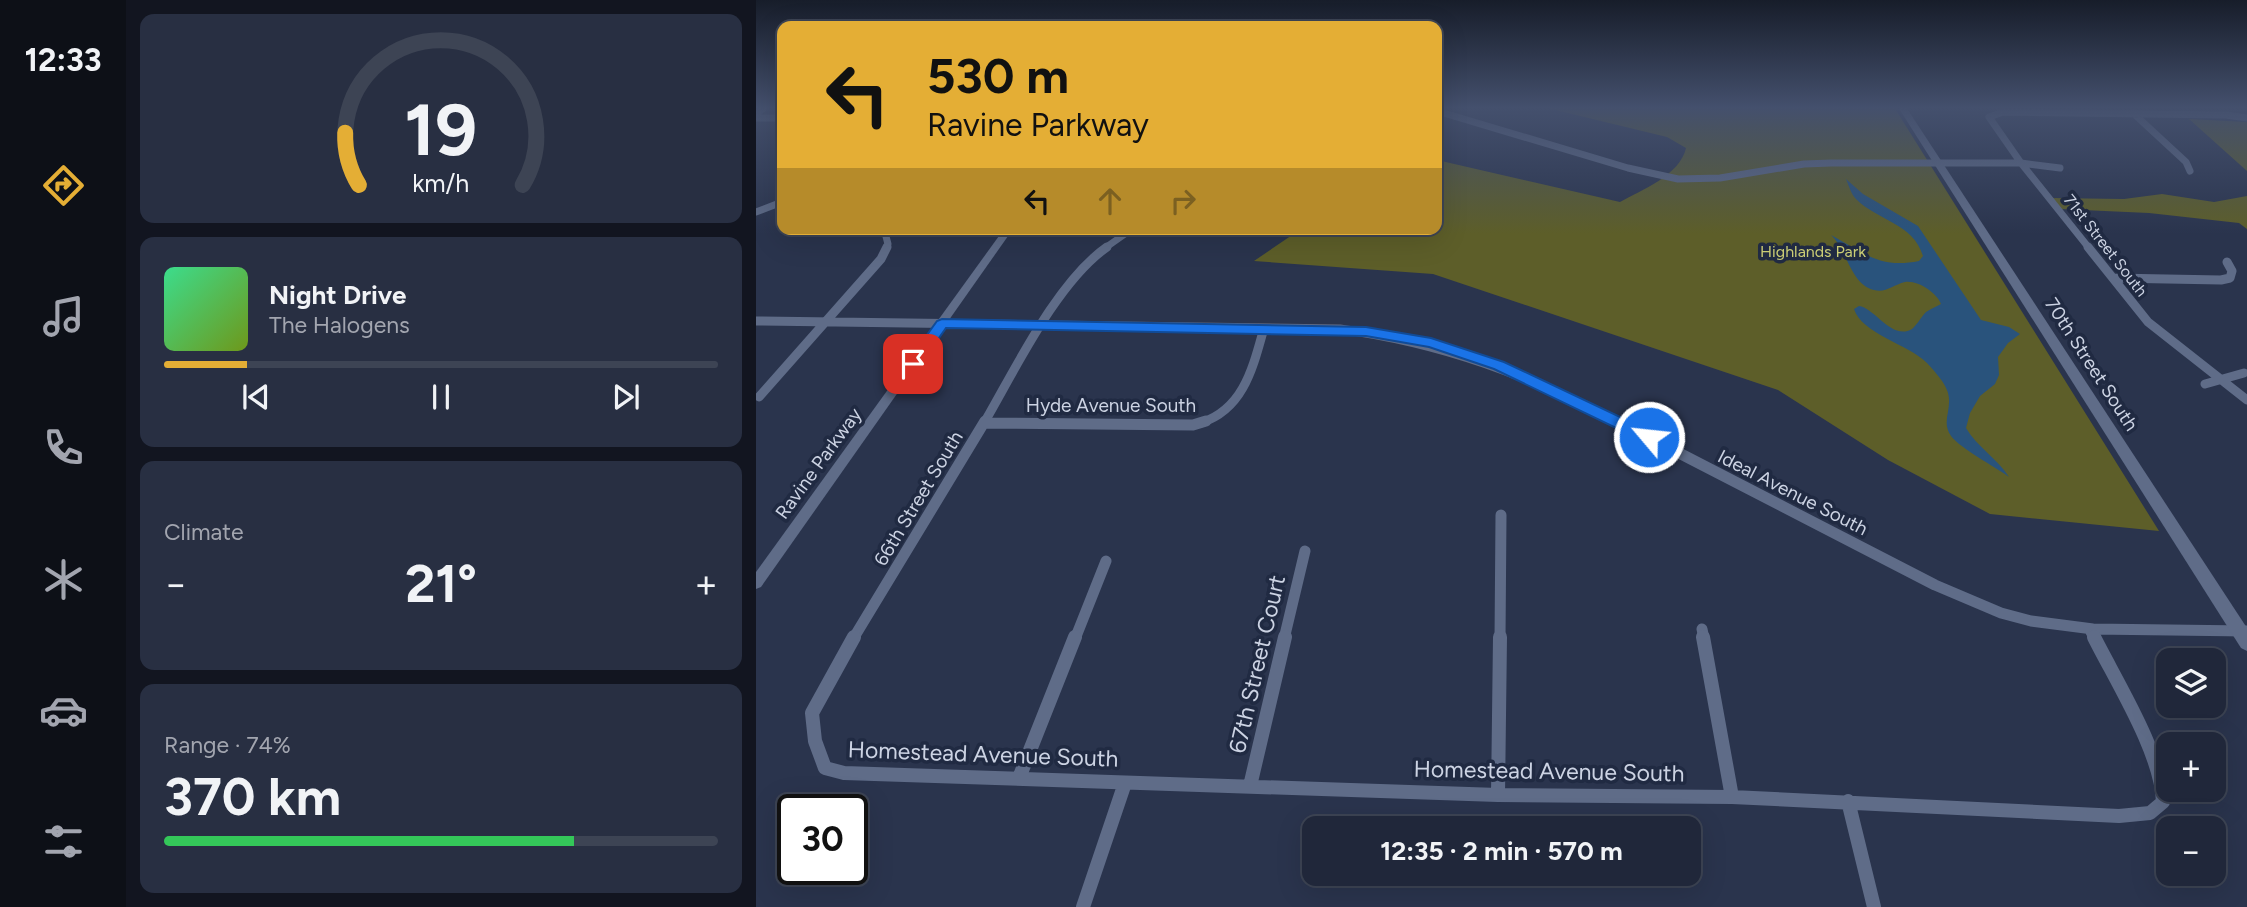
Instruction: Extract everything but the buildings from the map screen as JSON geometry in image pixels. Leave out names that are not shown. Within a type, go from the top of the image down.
[{"type":"main road","name":"70th Street South","points":[[1929,149],[2244,635]]},
{"type":"street","points":[[1565,149],[1628,168],[1678,179],[1729,177],[1804,164],[2021,163],[2060,167]]},
{"type":"street","name":"71st Street South","points":[[2011,149],[2148,322],[2247,400]]},
{"type":"street","points":[[2172,149],[2186,162],[2190,171]]},
{"type":"street","points":[[756,212],[777,204]]},
{"type":"street","points":[[759,397],[883,256],[888,243],[886,235]]},
{"type":"street","name":"Ravine Parkway","points":[[756,583],[1005,235]]},
{"type":"street","name":"66th Street South","points":[[825,689],[1041,325],[1076,272],[1123,235]]},
{"type":"street","points":[[2113,278],[2221,280],[2230,278],[2232,271],[2227,261]]},
{"type":"street","name":"Ideal Avenue South","points":[[756,321],[1340,329],[1398,336],[1460,351],[1499,365],[1605,414],[1978,604],[2028,620],[2090,630],[2244,635]]},
{"type":"street","name":"Hyde Avenue South","points":[[984,423],[1193,425],[1209,422],[1236,403],[1250,375],[1264,328]]},
{"type":"street","points":[[2204,384],[2245,373]]},
{"type":"street","points":[[1498,795],[1501,515]]},
{"type":"street","name":"67th Street Court","points":[[1250,786],[1305,551]]},
{"type":"street","points":[[1019,778],[1106,561]]},
{"type":"street","points":[[1702,629],[1732,797]]},
{"type":"street","name":"Homestead Avenue South","points":[[825,689],[812,713],[811,727],[816,749],[825,768],[844,773],[1498,795],[1732,797],[2119,816],[2145,815],[2159,809],[2164,801],[2164,786],[2138,726],[2090,630]]},
{"type":"street","points":[[1083,907],[1125,783]]},
{"type":"street","points":[[1848,801],[1874,907]]},
{"type":"green space","name":"Highlands Park","points":[[1685,149],[1920,149],[2159,531],[1990,514],[1888,460],[1778,390],[1433,274],[1254,261],[1292,235],[1442,235],[1442,161],[1620,202],[1668,174],[1682,158]]},
{"type":"green space","points":[[2223,149],[2247,149],[2247,171]]},
{"type":"green space","points":[[2162,194],[2214,202],[2247,196],[2247,229],[2239,223],[2149,213],[2060,209],[2051,198],[2124,199]]},
{"type":"water","points":[[1846,179],[1863,194],[1918,226],[1981,320],[2009,327],[2020,334],[2008,343],[1998,357],[1999,375],[1995,384],[1980,396],[1970,413],[1966,428],[2009,477],[1951,436],[1947,422],[1947,389],[1927,363],[1866,325],[1854,309],[1859,306],[1865,308],[1891,328],[1905,332],[1912,329],[1926,312],[1941,304],[1931,292],[1916,283],[1905,282],[1878,291],[1866,287],[1860,281],[1831,235],[1883,261],[1905,263],[1919,261],[1923,256],[1918,245],[1903,229],[1874,213],[1856,199]]},
{"type":"route","points":[[913,364],[942,324],[1317,328],[1366,331],[1431,343],[1499,365],[1649,437]]}]
